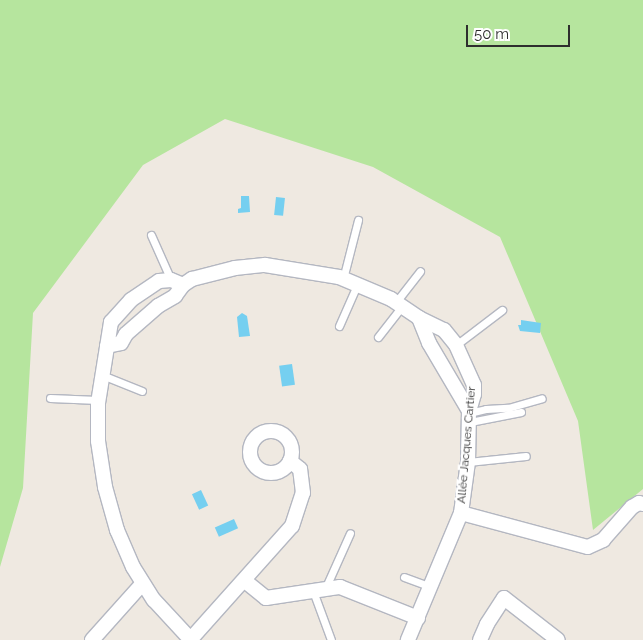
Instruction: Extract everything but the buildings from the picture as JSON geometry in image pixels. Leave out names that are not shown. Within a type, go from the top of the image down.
[{"type":"street","name":"Allée Jacques Cartier","points":[[190,640],[142,584],[117,530],[105,487],[98,441],[98,400],[111,322],[131,300],[159,281],[177,283],[227,270],[265,265],[298,269],[343,279],[399,304],[419,318],[440,327],[456,345],[474,385],[469,415],[468,462],[461,514],[408,640]]},
{"type":"street","points":[[107,346],[121,343],[126,334],[158,306],[175,296],[177,283]]},
{"type":"street","points":[[419,318],[427,340],[469,415]]},
{"type":"street","points":[[427,340],[430,330],[440,327]]},
{"type":"street","points":[[190,640],[292,526],[303,493],[300,469],[290,461]]},
{"type":"street","points":[[461,514],[588,547],[603,540],[632,507],[643,504]]},
{"type":"street","points":[[245,580],[266,598],[340,587],[418,618]]},
{"type":"street","points":[[92,640],[142,584]]},
{"type":"street","points":[[480,640],[487,624],[504,598],[558,640]]},
{"type":"lane","points":[[343,279],[358,220]]},
{"type":"lane","points":[[151,236],[177,283]]},
{"type":"lane","points":[[378,337],[420,271]]},
{"type":"lane","points":[[339,326],[357,285]]},
{"type":"lane","points":[[456,345],[502,310]]},
{"type":"lane","points":[[102,375],[142,391]]},
{"type":"lane","points":[[50,398],[98,400]]},
{"type":"lane","points":[[469,415],[486,409],[508,408],[542,398]]},
{"type":"lane","points":[[469,415],[521,412]]},
{"type":"lane","points":[[468,462],[526,456]]},
{"type":"lane","points":[[331,640],[319,590],[350,533]]},
{"type":"lane","points":[[404,577],[431,587]]},
{"type":"green space","points":[[0,0],[643,0],[643,489],[593,530],[578,421],[500,237],[373,167],[225,119],[143,165],[33,313],[23,488],[0,567]]},
{"type":"water","points":[[241,196],[249,196],[250,212],[238,213],[238,209],[241,208]]},
{"type":"water","points":[[276,197],[285,198],[283,216],[274,215]]},
{"type":"water","points":[[242,313],[247,316],[250,336],[239,337],[237,317]]},
{"type":"water","points":[[521,320],[541,323],[540,333],[520,331],[518,325],[521,325]]},
{"type":"water","points":[[292,364],[295,385],[282,387],[279,366]]},
{"type":"water","points":[[201,490],[208,505],[199,510],[192,494]]},
{"type":"water","points":[[234,519],[238,528],[219,537],[215,528]]}]
